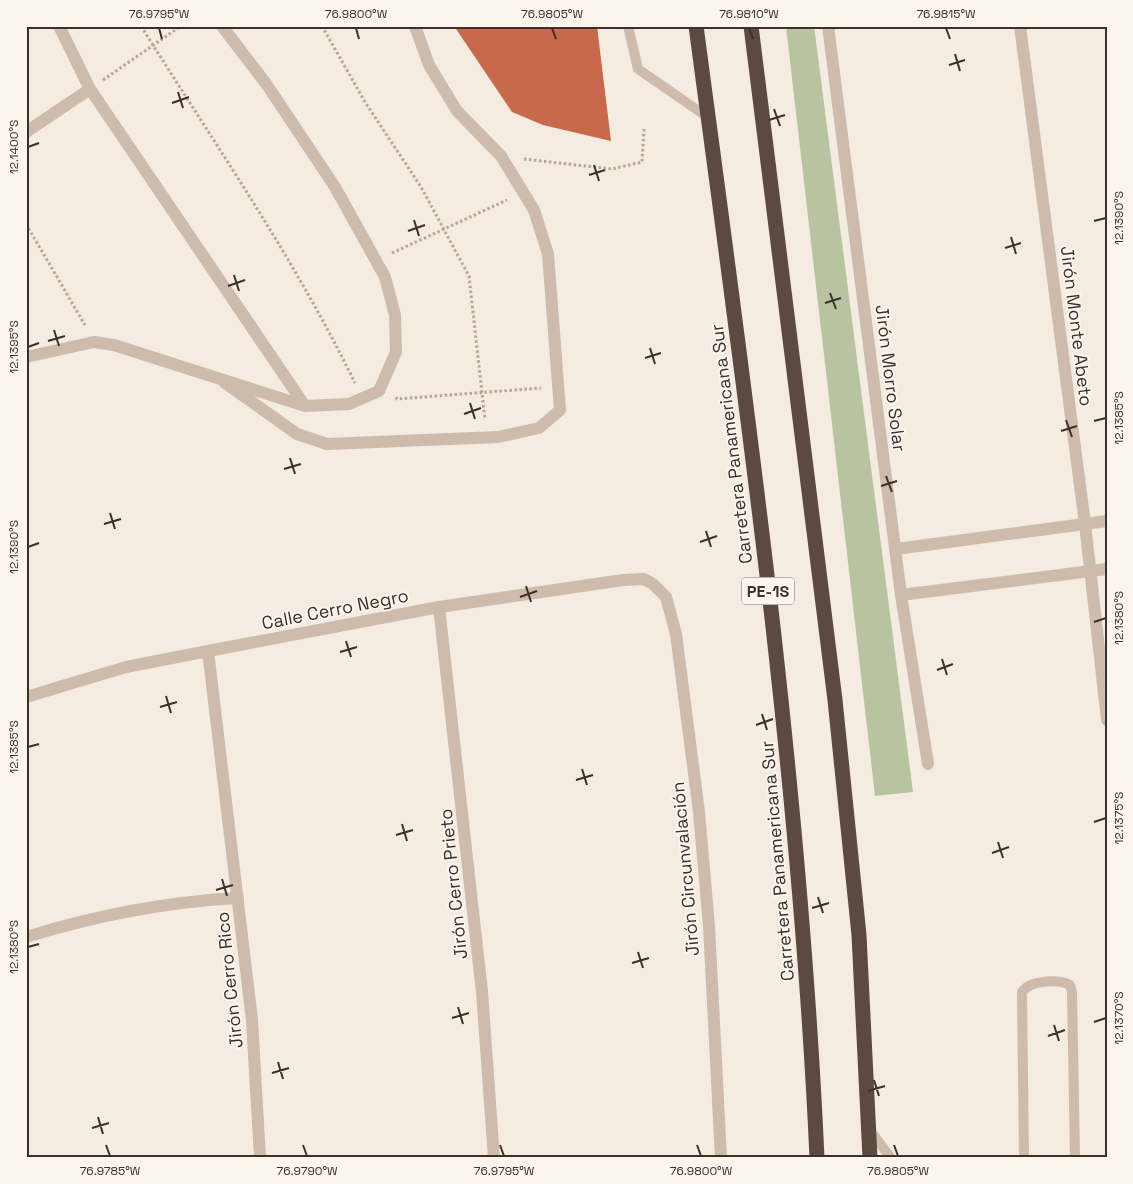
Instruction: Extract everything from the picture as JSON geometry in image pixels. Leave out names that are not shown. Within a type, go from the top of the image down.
[{"type":"highway","name":"Carretera Panamericana Sur","points":[[696,26],[782,711],[805,936],[817,1158]]},
{"type":"highway","name":"PE-1S","points":[[752,26],[835,700],[859,935],[870,1157]]},
{"type":"street","points":[[59,26],[90,89],[304,406]]},
{"type":"street","points":[[26,357],[94,342],[114,345],[224,382],[304,406],[349,404],[379,391],[396,352],[395,315],[385,277],[335,187],[267,84],[222,26]]},
{"type":"street","points":[[224,382],[297,434],[327,444],[487,437],[539,428],[560,410],[548,254],[534,210],[502,156],[457,111],[429,65],[415,26]]},
{"type":"street","name":"Jirón Morro Solar","points":[[828,26],[901,595],[928,764]]},
{"type":"street","name":"Jirón Monte Abeto","points":[[1020,26],[1085,524],[1107,720]]},
{"type":"street","points":[[26,132],[90,89]]},
{"type":"street","points":[[896,549],[1107,521]]},
{"type":"street","points":[[901,595],[1107,569]]},
{"type":"street","name":"Calle Cerro Negro","points":[[26,697],[126,668],[439,607],[623,580],[644,580],[653,584]]},
{"type":"street","name":"Jirón Circunvalación","points":[[653,584],[666,597],[676,634],[699,812],[709,926],[721,1158]]},
{"type":"street","name":"Jirón Cerro Prieto","points":[[439,607],[482,992],[494,1158]]},
{"type":"street","name":"Jirón Cerro Rico","points":[[208,651],[252,1020],[260,1158]]},
{"type":"street","points":[[26,937],[74,922],[145,907],[190,901],[238,898]]},
{"type":"lane","points":[[628,26],[638,69],[708,118]]},
{"type":"lane","points":[[1024,1158],[1022,992],[1032,983],[1064,982],[1070,985],[1072,992],[1075,1158]]},
{"type":"lane","points":[[869,1129],[891,1158]]},
{"type":"path","points":[[141,26],[258,207],[308,291],[362,398]]},
{"type":"path","points":[[90,89],[181,26]]},
{"type":"path","points":[[322,26],[365,102],[421,187],[469,276],[487,437]]},
{"type":"path","points":[[502,156],[612,169],[642,162],[644,129]]},
{"type":"path","points":[[376,260],[523,193]]},
{"type":"path","points":[[26,224],[94,342]]},
{"type":"path","points":[[387,374],[397,399],[559,386]]},
{"type":"green space","points":[[786,26],[814,26],[913,792],[875,796]]},
{"type":"building","points":[[454,26],[597,26],[611,141],[543,125],[512,112]]}]
